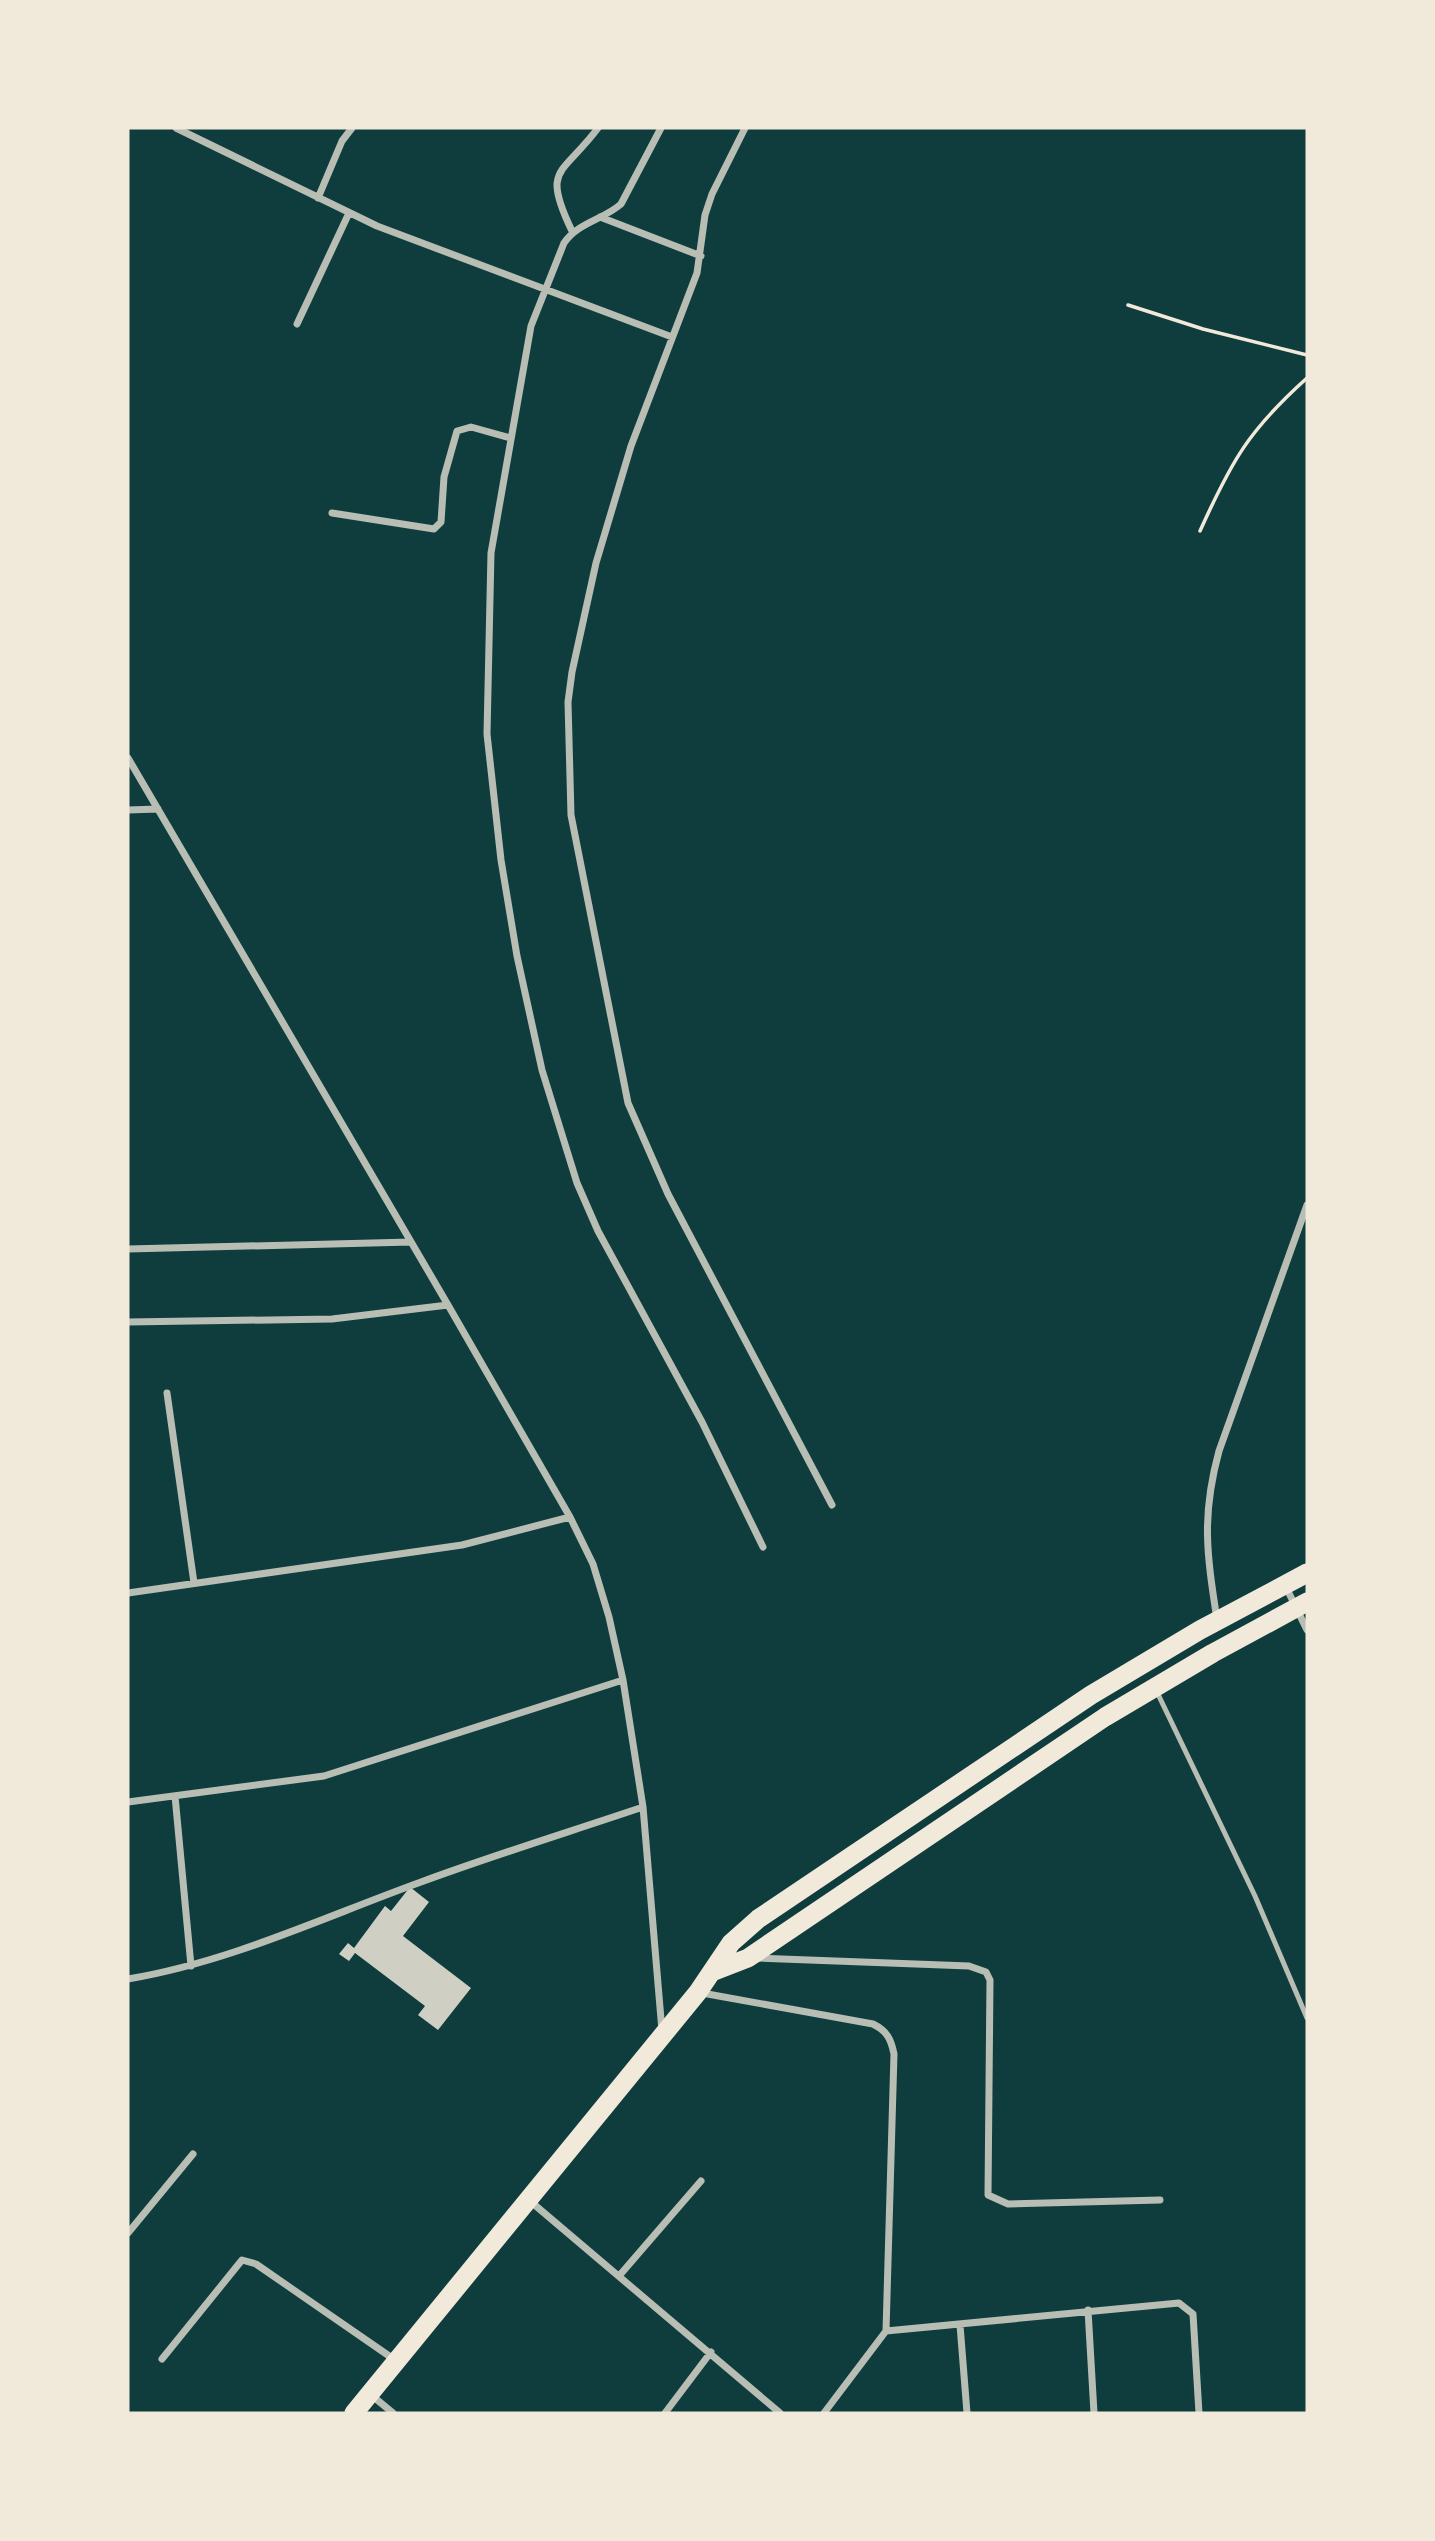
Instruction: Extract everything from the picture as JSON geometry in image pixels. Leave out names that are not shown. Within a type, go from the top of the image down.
[{"type":"highway","points":[[354,2413],[698,1992],[731,1943],[758,1919],[1091,1695],[1217,1621],[1307,1573]]},
{"type":"highway","points":[[712,1972],[748,1958],[1105,1717],[1302,1605]]},
{"type":"street","points":[[176,128],[349,213],[543,291],[672,337]]},
{"type":"street","points":[[318,198],[342,141],[352,128]]},
{"type":"street","points":[[572,231],[556,196],[557,176],[598,128]]},
{"type":"street","points":[[661,128],[629,194],[612,212],[572,231],[564,243],[531,326],[491,553],[487,734],[501,860],[517,956],[542,1070],[577,1183],[598,1231],[702,1422],[763,1547]]},
{"type":"street","points":[[746,128],[712,194],[705,215],[697,273],[613,503],[578,640],[568,702],[571,814],[628,1103],[668,1194],[832,1505]]},
{"type":"street","points":[[297,324],[349,213]]},
{"type":"street","points":[[600,217],[701,256]]},
{"type":"street","points":[[332,513],[434,529],[441,522],[444,477],[457,431],[471,427],[510,438]]},
{"type":"street","points":[[128,758],[448,1305],[570,1517],[593,1564],[609,1617],[623,1680],[643,1807],[663,2035]]},
{"type":"street","points":[[128,810],[158,809]]},
{"type":"street","points":[[1217,1621],[1205,1535],[1209,1487],[1307,1205]]},
{"type":"street","points":[[128,1249],[411,1242]]},
{"type":"street","points":[[128,1322],[359,1318],[448,1305]]},
{"type":"street","points":[[167,1393],[194,1583]]},
{"type":"street","points":[[128,1593],[462,1545],[570,1517]]},
{"type":"street","points":[[1285,1585],[1302,1605],[1307,1630]]},
{"type":"street","points":[[128,1802],[324,1776],[623,1680]]},
{"type":"street","points":[[175,1796],[191,1966]]},
{"type":"street","points":[[128,1979],[191,1966],[643,1807]]},
{"type":"street","points":[[748,1958],[969,1966],[986,1972],[990,1980],[988,2196],[1008,2204],[1160,2200]]},
{"type":"street","points":[[698,1992],[873,2024],[883,2029],[891,2040],[894,2054],[886,2331],[824,2413]]},
{"type":"street","points":[[128,2234],[193,2154]]},
{"type":"street","points":[[619,2276],[701,2181]]},
{"type":"street","points":[[529,2200],[780,2413]]},
{"type":"street","points":[[162,2359],[242,2260],[256,2263],[398,2362]]},
{"type":"street","points":[[886,2331],[1173,2302],[1190,2309],[1193,2314],[1199,2413]]},
{"type":"street","points":[[1088,2310],[1094,2413]]},
{"type":"street","points":[[960,2325],[967,2413]]},
{"type":"street","points":[[666,2413],[711,2352]]},
{"type":"street","points":[[370,2393],[393,2413]]},
{"type":"lane","points":[[1154,1687],[1255,1896],[1307,2018]]},
{"type":"path","points":[[1128,304],[1203,329],[1307,355]]},
{"type":"path","points":[[1200,531],[1230,466],[1249,436],[1307,378]]},
{"type":"building","points":[[410,1887],[429,1902],[403,1936],[471,1988],[438,2030],[418,2015],[425,2006],[355,1953],[349,1961],[339,1954],[348,1943],[354,1948],[385,1906],[391,1911]]}]
